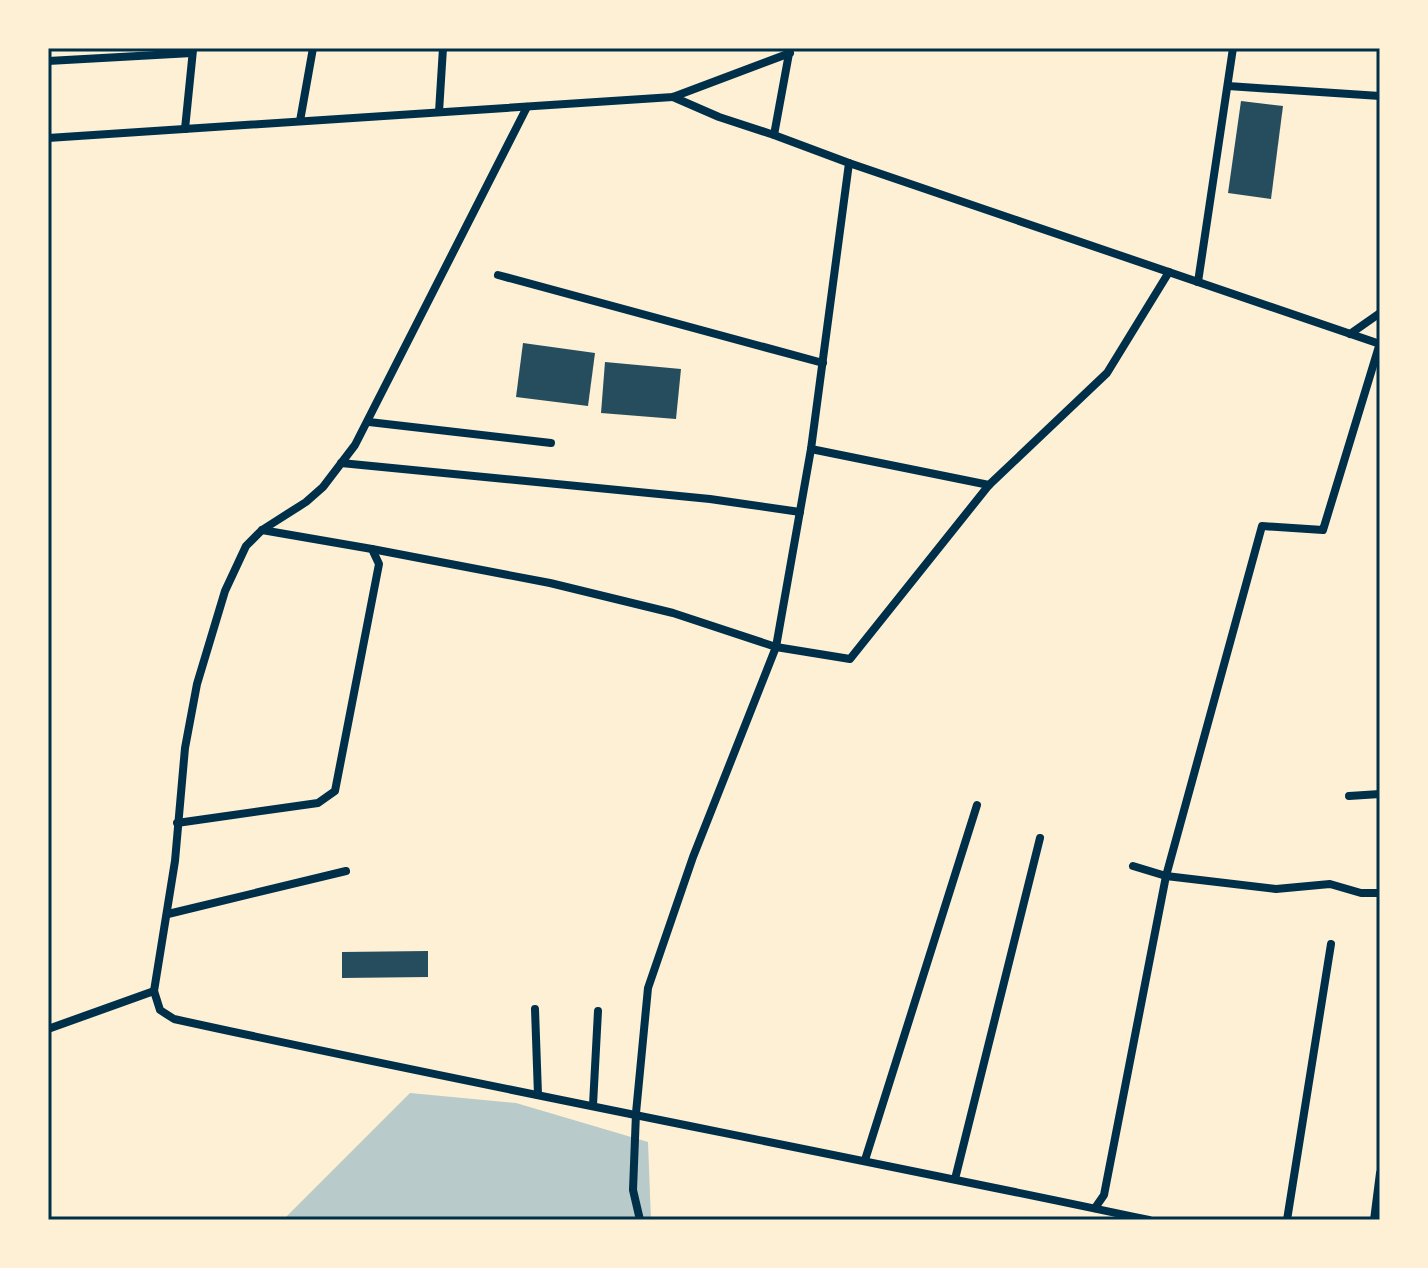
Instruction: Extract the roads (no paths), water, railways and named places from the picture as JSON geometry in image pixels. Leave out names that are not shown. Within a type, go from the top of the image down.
[{"type":"street","points":[[300,121],[313,48]]},
{"type":"street","points":[[439,112],[443,48]]},
{"type":"street","points":[[1198,282],[1233,48]]},
{"type":"street","points":[[48,61],[193,50],[185,129]]},
{"type":"street","points":[[48,138],[673,97],[790,51]]},
{"type":"street","points":[[774,135],[790,51]]},
{"type":"street","points":[[1228,86],[1380,96]]},
{"type":"street","points":[[673,97],[719,117],[849,163],[1380,344],[1323,530],[1262,526],[1166,876],[1104,1195],[1095,1208]]},
{"type":"street","points":[[527,107],[369,422],[323,487],[306,502],[262,530],[246,546],[225,591],[197,684],[185,748],[168,914],[154,991],[160,1010],[174,1019],[429,1075],[636,1113],[1149,1220]]},
{"type":"street","points":[[640,1220],[633,1190],[636,1113],[648,988],[693,857],[776,647],[811,449],[849,163]]},
{"type":"street","points":[[262,530],[550,583],[673,613],[776,647],[850,659],[989,485],[1107,373],[1169,272]]},
{"type":"street","points":[[498,275],[823,363]]},
{"type":"street","points":[[1350,334],[1380,313]]},
{"type":"street","points":[[369,422],[551,443]]},
{"type":"street","points":[[811,449],[989,485]]},
{"type":"street","points":[[341,463],[710,499],[800,512]]},
{"type":"street","points":[[177,823],[318,803],[335,791],[379,564],[372,549]]},
{"type":"street","points":[[1349,796],[1380,794]]},
{"type":"street","points":[[865,1160],[977,805]]},
{"type":"street","points":[[955,1179],[1040,838]]},
{"type":"street","points":[[1133,866],[1166,876],[1276,889],[1330,884],[1361,893],[1380,893]]},
{"type":"street","points":[[168,914],[346,871]]},
{"type":"street","points":[[1287,1220],[1331,944]]},
{"type":"street","points":[[48,1029],[154,991]]},
{"type":"street","points":[[535,1009],[538,1095]]},
{"type":"street","points":[[593,1105],[598,1011]]},
{"type":"street","points":[[1374,1220],[1380,1173]]}]
